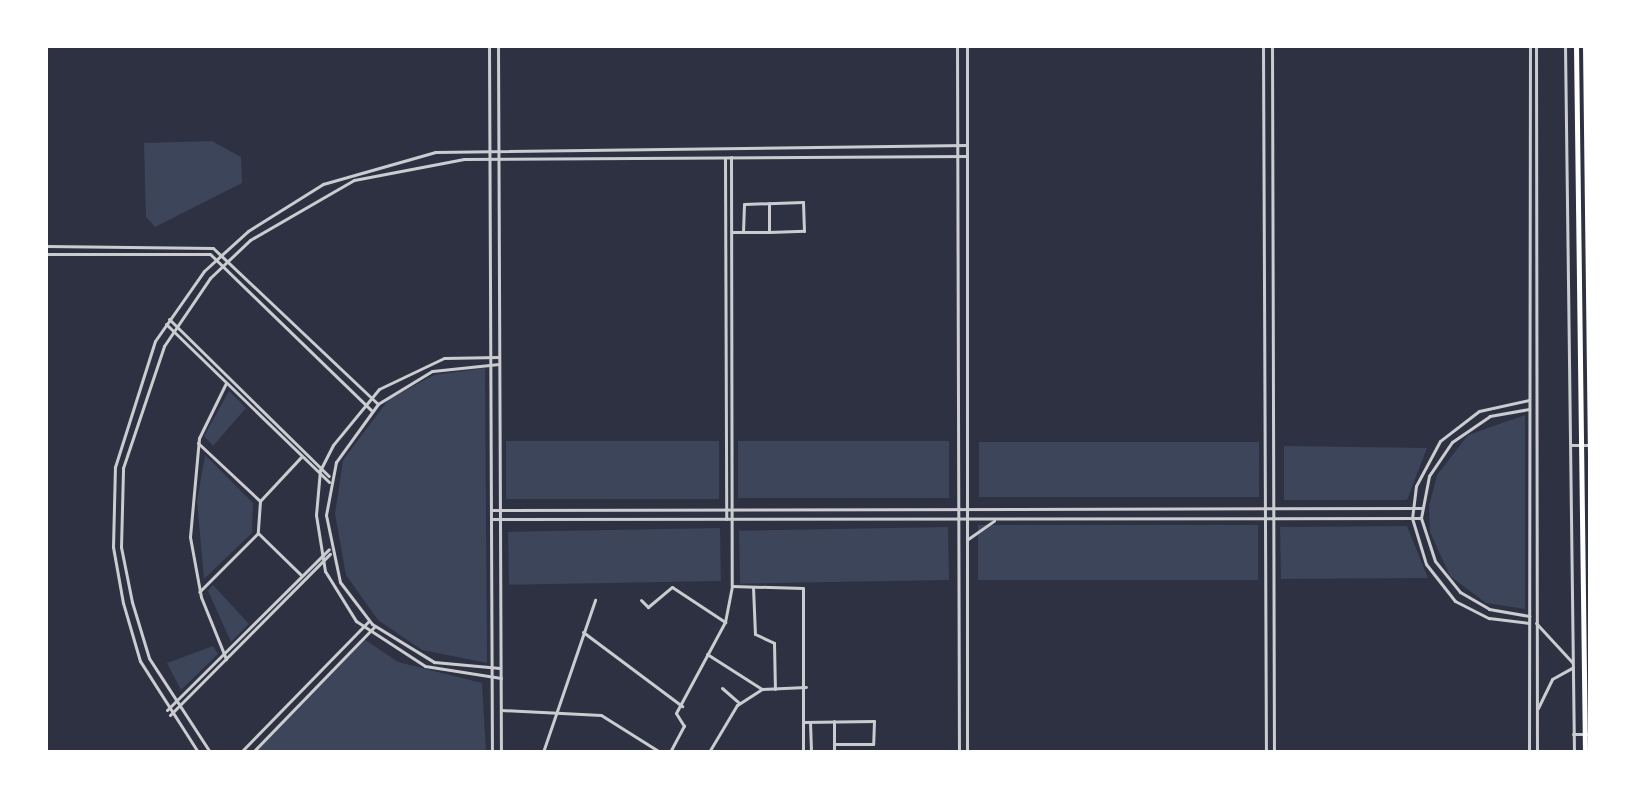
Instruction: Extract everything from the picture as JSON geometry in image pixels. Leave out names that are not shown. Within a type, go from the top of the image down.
[{"type":"highway","points":[[1576,46],[1585,752]]},
{"type":"highway","points":[[1585,46],[1590,455]]},
{"type":"street","points":[[489,46],[492,752]]},
{"type":"street","points":[[498,46],[501,752]]},
{"type":"street","points":[[957,46],[959,752]]},
{"type":"street","points":[[967,46],[967,752]]},
{"type":"street","points":[[1263,46],[1266,752]]},
{"type":"street","points":[[1272,46],[1274,752]]},
{"type":"street","points":[[1529,752],[1530,46]]},
{"type":"street","points":[[1536,46],[1537,752]]},
{"type":"street","points":[[1565,46],[1574,752]]},
{"type":"street","points":[[46,254],[214,258],[221,256],[292,200],[343,175],[395,159],[490,146],[967,145]]},
{"type":"street","points":[[210,752],[176,705],[149,658],[132,602],[120,509],[131,427],[172,331],[227,262],[295,209],[354,180],[490,158],[967,156]]},
{"type":"street","points":[[725,157],[726,519]]},
{"type":"street","points":[[670,752],[684,726],[676,715],[725,622],[732,586],[731,157]]},
{"type":"street","points":[[726,232],[732,232],[743,232],[769,232],[804,231],[803,202],[744,204],[743,232]]},
{"type":"street","points":[[769,203],[769,232]]},
{"type":"street","points":[[46,246],[216,251],[378,404]]},
{"type":"street","points":[[214,258],[371,410]]},
{"type":"street","points":[[198,752],[170,715],[140,661],[123,603],[112,509],[123,424],[166,324],[214,258]]},
{"type":"street","points":[[1529,275],[1536,275]]},
{"type":"street","points":[[169,319],[321,468],[329,480]]},
{"type":"street","points":[[726,320],[732,320]]},
{"type":"street","points":[[166,324],[329,480]]},
{"type":"street","points":[[499,357],[424,364],[364,403],[321,468],[316,515],[322,559],[337,596],[364,627],[434,669],[501,678]]},
{"type":"street","points":[[499,364],[432,371],[371,410],[329,480],[326,515],[329,551],[348,597],[369,621],[434,662],[501,668]]},
{"type":"street","points":[[225,656],[199,592],[190,537],[198,443],[226,383]]},
{"type":"street","points":[[726,389],[732,389]]},
{"type":"street","points":[[239,395],[243,391]]},
{"type":"street","points":[[1529,400],[1501,403],[1458,423],[1425,462],[1412,518],[1426,564],[1455,601],[1489,618],[1529,623]]},
{"type":"street","points":[[1529,409],[1490,416],[1452,442],[1429,476],[1421,508],[1421,518],[1435,561],[1460,592],[1489,609],[1529,616]]},
{"type":"street","points":[[726,432],[732,432]]},
{"type":"street","points":[[1571,435],[1590,434]]},
{"type":"street","points":[[198,443],[260,501]]},
{"type":"street","points":[[1571,445],[1590,447]]},
{"type":"street","points":[[199,592],[258,533],[260,501],[301,456]]},
{"type":"street","points":[[491,510],[1421,508]]},
{"type":"street","points":[[316,515],[326,515]]},
{"type":"street","points":[[1529,517],[1536,517]]},
{"type":"street","points":[[491,519],[1421,518]]},
{"type":"street","points":[[966,540],[997,519]]},
{"type":"street","points":[[258,533],[302,575]]},
{"type":"street","points":[[170,715],[176,705],[329,551]]},
{"type":"street","points":[[225,656],[302,575],[322,559]]},
{"type":"street","points":[[732,586],[803,588],[806,687],[803,752]]},
{"type":"street","points":[[753,586],[753,630],[773,639],[775,689]]},
{"type":"street","points":[[641,600],[648,607],[672,587],[725,622]]},
{"type":"street","points":[[543,752],[595,600]]},
{"type":"street","points":[[241,752],[369,621]]},
{"type":"street","points":[[1536,623],[1572,662]]},
{"type":"street","points":[[253,752],[375,626]]},
{"type":"street","points":[[583,632],[682,706]]},
{"type":"street","points":[[707,654],[762,689]]},
{"type":"street","points":[[1537,713],[1552,679],[1572,668]]},
{"type":"street","points":[[709,752],[739,703],[762,689],[806,687]]},
{"type":"street","points":[[722,688],[739,703]]},
{"type":"street","points":[[167,710],[176,705]]},
{"type":"street","points":[[501,710],[557,710],[601,715],[660,752]]},
{"type":"street","points":[[834,721],[834,752]]},
{"type":"street","points":[[803,722],[875,723],[873,744],[834,744]]},
{"type":"street","points":[[810,722],[811,752]]},
{"type":"street","points":[[1573,734],[1590,734]]},
{"type":"street","points":[[731,752],[787,752]]},
{"type":"shaded area","points":[[212,141],[241,157],[242,183],[155,227],[146,217],[144,143]]},
{"type":"shaded area","points":[[485,368],[487,663],[422,650],[378,620],[346,575],[335,514],[343,460],[389,399],[434,375]]},
{"type":"shaded area","points":[[229,391],[246,408],[213,446],[204,436]]},
{"type":"shaded area","points":[[1525,415],[1525,609],[1486,603],[1450,576],[1430,532],[1429,506],[1437,475],[1468,435]]},
{"type":"shaded area","points":[[506,441],[719,441],[719,499],[506,499]]},
{"type":"shaded area","points":[[738,441],[949,441],[949,498],[738,498]]},
{"type":"shaded area","points":[[979,442],[1259,442],[1259,497],[979,497]]},
{"type":"shaded area","points":[[1284,446],[1427,448],[1407,500],[1284,500]]},
{"type":"shaded area","points":[[205,455],[253,503],[252,533],[204,579],[197,501]]},
{"type":"shaded area","points":[[978,525],[1258,525],[1258,580],[978,580]]},
{"type":"shaded area","points":[[1407,526],[1428,578],[1281,579],[1280,527]]},
{"type":"shaded area","points":[[948,527],[949,580],[740,584],[739,531]]},
{"type":"shaded area","points":[[720,528],[721,581],[509,585],[508,532]]},
{"type":"shaded area","points":[[213,585],[249,624],[231,642],[208,591]]},
{"type":"shaded area","points":[[364,639],[398,662],[482,683],[486,752],[253,752]]},
{"type":"shaded area","points":[[213,646],[218,654],[181,690],[167,663]]}]
